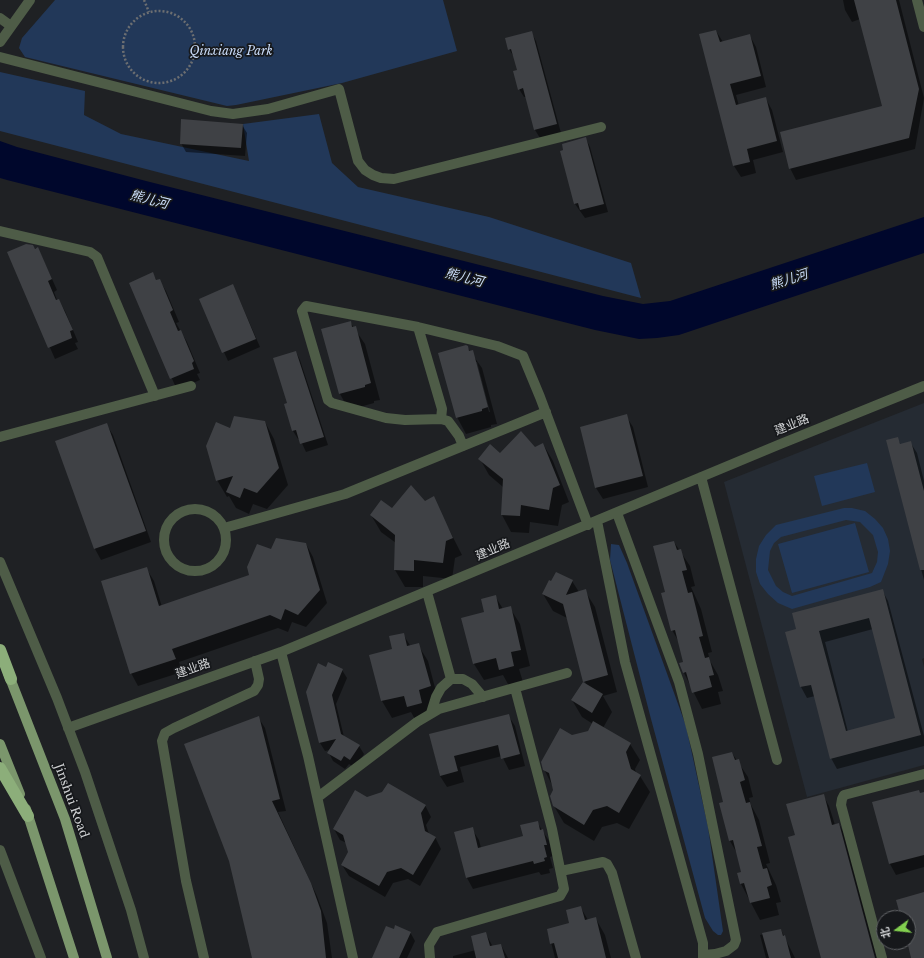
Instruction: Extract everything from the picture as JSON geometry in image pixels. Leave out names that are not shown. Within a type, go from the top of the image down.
[{"type":"highway","points":[[0,650],[11,679]]},
{"type":"highway","points":[[0,768],[28,816]]},
{"type":"main road","name":"Jinshui Road","points":[[0,656],[11,679],[64,819],[107,958]]},
{"type":"main road","points":[[0,744],[28,816],[74,958]]},
{"type":"street","points":[[1,38],[12,26],[30,0]]},
{"type":"street","points":[[917,0],[924,27]]},
{"type":"street","points":[[0,18],[12,26]]},
{"type":"street","points":[[0,57],[210,111],[233,114],[268,109],[339,89],[358,162],[365,170],[381,178],[394,179],[601,127]]},
{"type":"street","points":[[0,231],[90,252],[97,257],[155,396]]},
{"type":"street","points":[[463,446],[459,436],[448,421],[441,419],[405,420],[386,418],[332,403],[328,400],[302,311],[306,306],[418,327],[497,346],[523,356],[592,523],[625,662],[699,928],[704,956],[716,954],[726,951],[734,945],[736,940],[698,754],[679,682],[617,513]]},
{"type":"street","points":[[418,327],[442,409],[441,419]]},
{"type":"street","points":[[0,438],[191,386]]},
{"type":"street","name":"建业路","points":[[68,728],[281,652],[924,386]]},
{"type":"street","points":[[224,528],[345,494],[546,412]]},
{"type":"street","points":[[701,478],[777,760]]},
{"type":"street","points":[[193,509],[208,511],[215,516],[224,528],[227,536],[224,553],[213,566],[206,570],[189,571],[181,568],[169,557],[165,549],[164,537],[168,526],[178,514],[185,510],[193,509]]},
{"type":"street","points":[[0,562],[68,728],[131,910],[144,958]]},
{"type":"street","points":[[427,592],[451,679]]},
{"type":"street","points":[[281,652],[318,797],[353,958]]},
{"type":"street","points":[[204,958],[186,881],[162,740],[165,733],[174,728],[254,691],[258,685],[259,679],[255,661]]},
{"type":"street","points":[[318,797],[431,713],[439,709],[567,673]]},
{"type":"street","points":[[431,713],[436,697],[441,688],[451,679],[462,679],[472,684],[483,697]]},
{"type":"street","points":[[430,958],[430,945],[437,932],[560,896],[564,889],[552,828],[515,688]]},
{"type":"street","points":[[882,958],[841,806],[842,800],[844,795],[924,774]]},
{"type":"street","points":[[0,850],[5,875],[41,958]]},
{"type":"street","points":[[561,871],[603,862],[607,864],[612,872],[636,958]]},
{"type":"path","points":[[144,0],[149,12]]},
{"type":"path","points":[[161,11],[177,15],[184,20],[194,35],[195,49],[192,63],[183,74],[171,81],[152,82],[143,79],[128,65],[124,56],[123,46],[129,27],[136,19],[149,12],[161,11]]},
{"type":"shaded area","points":[[924,403],[924,658],[922,659],[924,667],[924,765],[807,797],[724,482]]},
{"type":"green space","name":"Qinxiang Park","points":[[55,0],[443,0],[457,51],[342,83],[227,106],[25,57],[19,48],[22,38]]},
{"type":"green space","points":[[0,72],[85,91],[84,115],[121,134],[249,161],[243,124],[319,114],[332,163],[358,187],[489,217],[631,263],[641,298],[0,131]]},
{"type":"green space","points":[[867,463],[875,492],[822,506],[814,476]]},
{"type":"green space","points":[[844,508],[865,511],[883,528],[888,539],[890,551],[888,564],[881,582],[870,587],[792,609],[778,603],[760,584],[756,572],[756,559],[759,546],[766,535],[776,525]],"holes":[[[846,520],[860,522],[873,535],[878,552],[877,562],[872,573],[792,596],[783,592],[776,586],[768,570],[770,551],[774,543],[781,537]]]},
{"type":"green space","points":[[855,523],[869,572],[792,593],[778,544]]},
{"type":"green space","points":[[611,544],[619,545],[627,563],[686,726],[708,827],[723,931],[721,935],[718,935],[713,931],[705,918],[610,560]]},
{"type":"water","name":"熊儿河","points":[[0,141],[17,147],[146,181],[603,296],[643,304],[670,301],[924,217],[924,253],[679,335],[639,339],[595,330],[0,178]]},
{"type":"building","points":[[854,0],[896,0],[919,89],[909,138],[789,169],[780,132],[882,106]]},
{"type":"building","points":[[716,30],[720,42],[750,34],[761,76],[730,84],[736,105],[766,97],[777,141],[747,149],[750,162],[733,166],[699,34]]},
{"type":"building","points":[[532,31],[557,124],[534,130],[523,88],[518,90],[513,71],[517,70],[511,49],[508,50],[505,38]]},
{"type":"building","points":[[181,119],[243,124],[241,148],[180,144]]},
{"type":"building","points":[[586,137],[604,204],[580,210],[578,203],[574,204],[560,151],[563,150],[562,144]]},
{"type":"building","points":[[26,244],[33,245],[35,249],[38,247],[52,279],[48,281],[56,300],[59,299],[73,330],[70,331],[72,338],[48,348],[7,252]]},
{"type":"building","points":[[153,272],[156,280],[160,279],[173,310],[170,312],[178,331],[181,330],[194,361],[192,363],[194,369],[170,379],[129,283]]},
{"type":"building","points":[[233,284],[256,339],[222,353],[199,299]]},
{"type":"building","points":[[351,321],[352,327],[356,326],[371,383],[365,385],[365,387],[339,394],[321,329]]},
{"type":"building","points":[[466,345],[468,346],[469,351],[473,350],[488,407],[482,409],[482,411],[456,418],[438,353]]},
{"type":"building","points":[[296,351],[324,437],[300,444],[296,430],[292,431],[284,404],[287,403],[273,358]]},
{"type":"building","points":[[627,414],[643,476],[595,488],[580,427]]},
{"type":"building","points":[[234,416],[265,421],[279,468],[257,493],[244,488],[240,498],[226,492],[233,476],[216,481],[206,446],[216,422],[230,428]]},
{"type":"building","points":[[107,423],[146,531],[94,549],[55,441]]},
{"type":"building","points":[[521,431],[535,447],[543,443],[560,485],[553,488],[549,510],[521,505],[520,516],[501,515],[503,479],[478,459],[490,444],[500,453]]},
{"type":"building","points":[[898,437],[900,444],[911,441],[924,491],[924,570],[920,570],[886,440]]},
{"type":"building","points":[[411,485],[425,501],[434,496],[453,538],[446,541],[443,563],[414,560],[414,571],[394,570],[395,535],[370,515],[381,500],[392,508]]},
{"type":"building","points":[[276,538],[306,543],[320,590],[298,615],[285,609],[281,620],[270,615],[172,649],[176,659],[130,674],[101,581],[147,567],[159,606],[249,575],[247,567],[257,544],[271,549]]},
{"type":"building","points":[[674,541],[677,550],[681,549],[687,570],[682,571],[688,593],[692,592],[703,636],[699,637],[705,658],[709,657],[714,675],[709,676],[712,687],[692,693],[686,672],[683,673],[679,663],[683,662],[675,630],[671,631],[661,593],[665,592],[653,546]]},
{"type":"building","points":[[556,572],[573,580],[566,595],[586,589],[608,675],[583,682],[563,604],[542,594],[549,580],[551,581]]},
{"type":"building","points":[[883,589],[921,735],[830,759],[811,685],[800,687],[785,632],[796,629],[792,613]],"holes":[[[869,618],[895,718],[846,731],[819,631]]]},
{"type":"building","points":[[496,595],[499,609],[511,606],[521,650],[511,652],[514,666],[499,670],[496,658],[473,664],[461,618],[484,612],[481,599]]},
{"type":"building","points":[[404,633],[407,646],[419,643],[431,686],[419,690],[422,703],[407,707],[404,696],[381,701],[369,655],[392,649],[389,636]]},
{"type":"building","points":[[328,662],[343,669],[332,695],[341,734],[360,745],[350,760],[344,756],[341,761],[327,753],[336,739],[319,743],[306,692],[318,663],[326,667]]},
{"type":"building","points":[[583,682],[603,694],[592,713],[571,700]]},
{"type":"building","points":[[509,714],[520,754],[501,759],[498,745],[454,756],[458,771],[440,776],[429,734]]},
{"type":"building","points":[[259,716],[280,799],[272,801],[311,883],[321,911],[326,958],[252,958],[229,861],[184,744]]},
{"type":"building","points":[[593,721],[631,743],[626,752],[631,769],[641,775],[619,813],[607,806],[593,810],[584,825],[553,806],[550,796],[553,790],[549,773],[543,770],[541,762],[560,728],[572,735],[588,731]]},
{"type":"building","points":[[732,752],[735,760],[739,759],[745,780],[740,782],[746,803],[750,802],[762,846],[757,847],[763,869],[767,868],[772,885],[767,887],[770,898],[750,903],[744,883],[740,884],[737,873],[741,872],[733,840],[729,841],[719,803],[723,802],[712,757]]},
{"type":"building","points":[[388,783],[426,805],[421,813],[425,831],[436,837],[413,875],[401,868],[387,872],[379,886],[341,865],[348,852],[343,835],[333,829],[355,790],[367,797],[382,792]]},
{"type":"building","points":[[919,790],[920,793],[924,792],[924,855],[889,864],[872,802]]},
{"type":"building","points":[[824,794],[832,825],[839,823],[875,958],[821,958],[788,837],[795,835],[786,804]]},
{"type":"building","points":[[538,821],[540,830],[543,829],[547,845],[544,845],[547,857],[544,858],[545,861],[534,864],[533,861],[466,878],[454,832],[473,827],[478,848],[523,836],[520,825]]},
{"type":"building","points":[[924,892],[924,958],[911,958],[909,950],[916,950],[916,910],[899,910],[896,900]]},
{"type":"building","points":[[581,906],[585,920],[596,917],[606,958],[558,958],[554,943],[550,944],[547,929],[569,923],[566,910]]},
{"type":"building","points":[[395,925],[411,932],[399,958],[372,958],[386,926],[394,929]]},
{"type":"building","points":[[781,929],[783,936],[785,935],[791,958],[769,958],[762,933]]},
{"type":"building","points":[[486,932],[490,946],[501,944],[505,958],[476,958],[471,936]]}]
